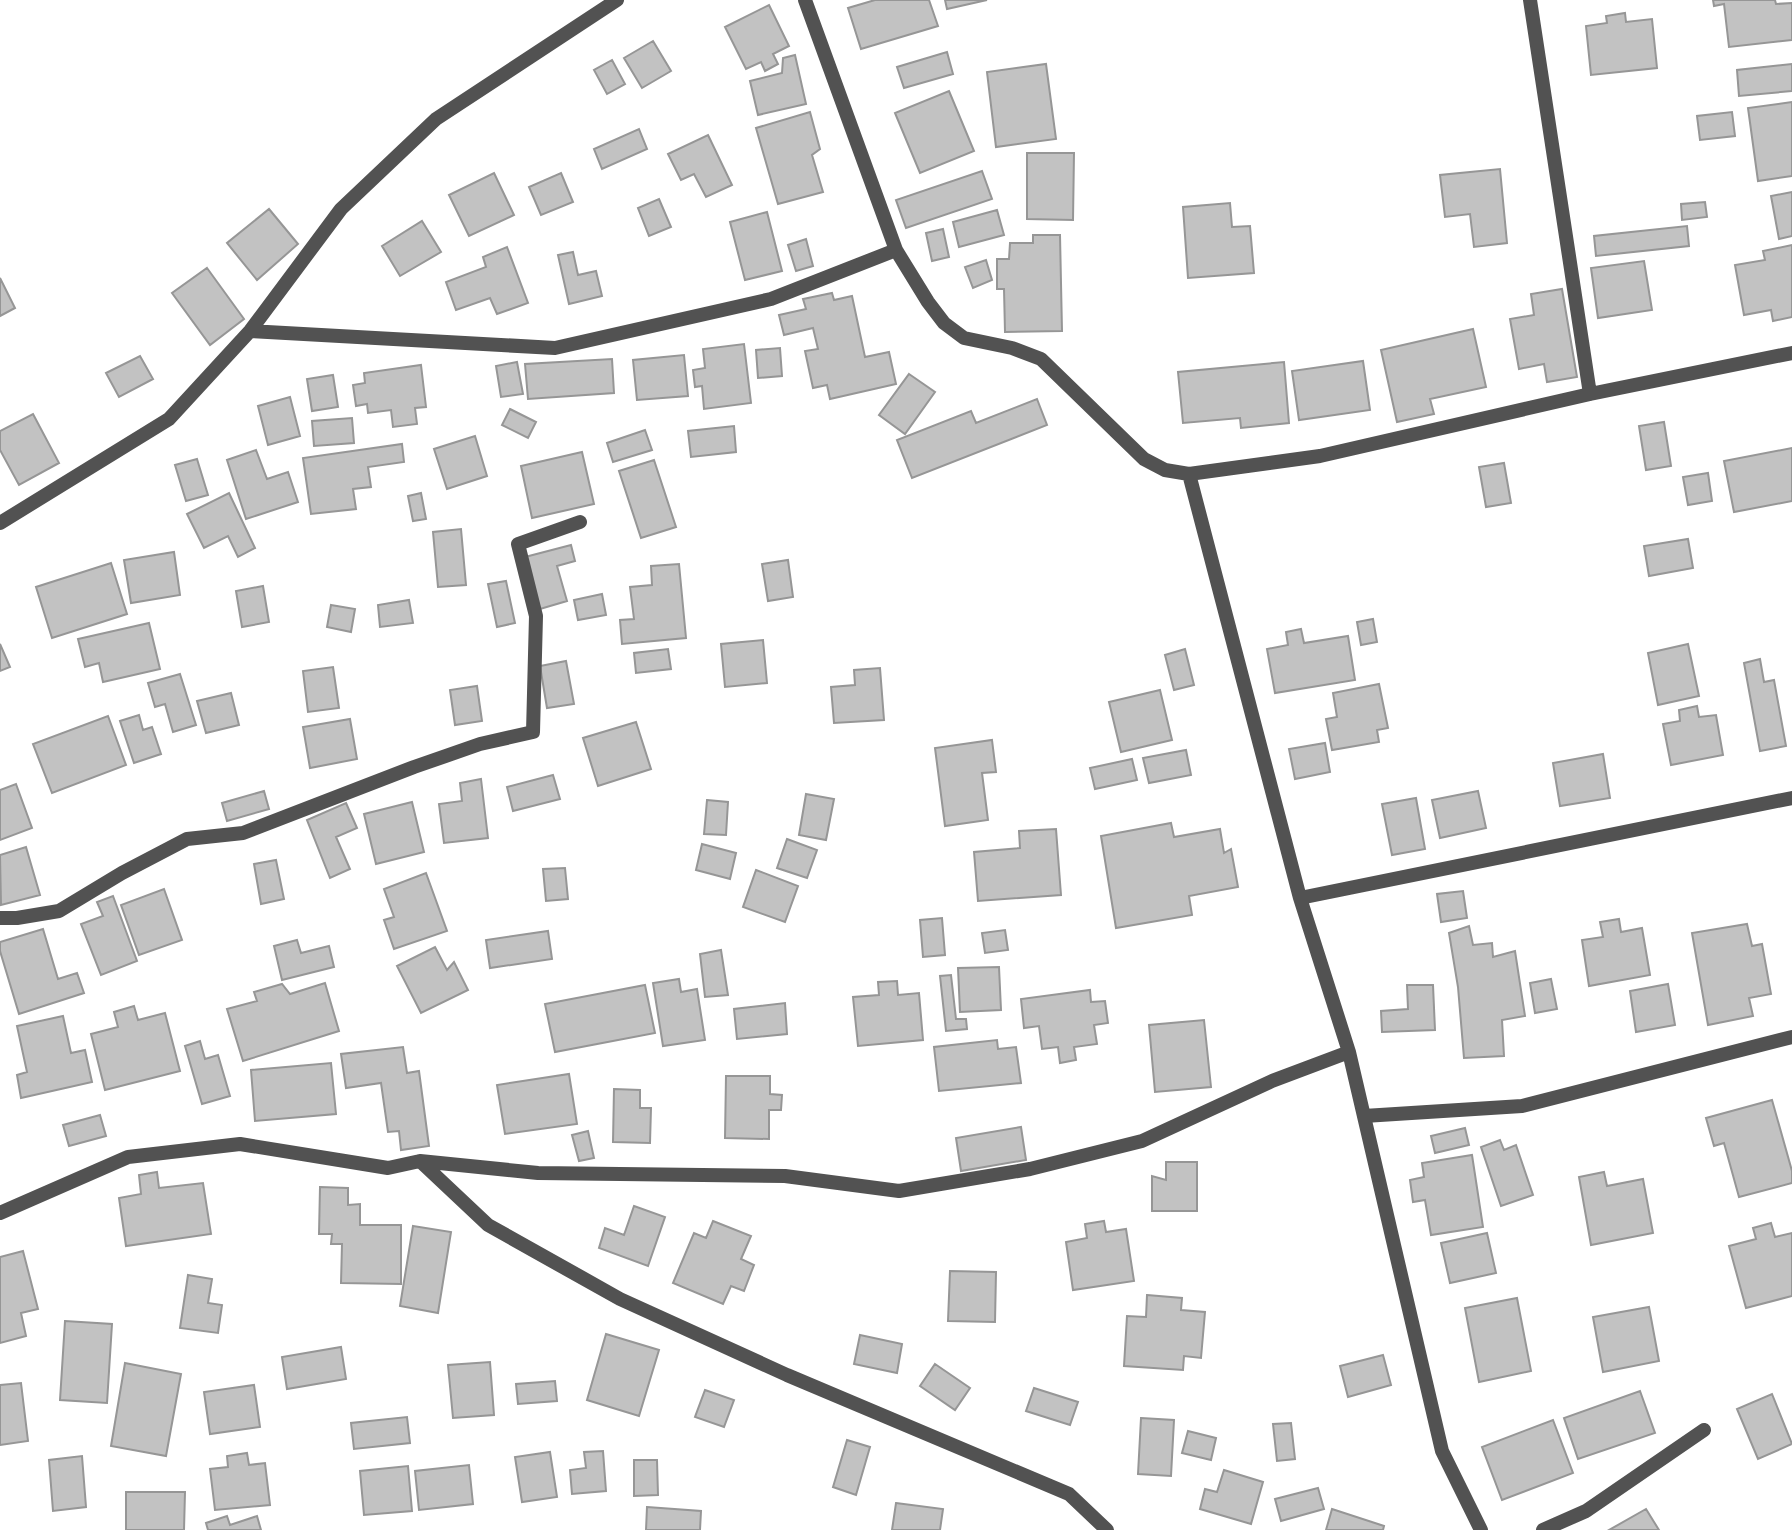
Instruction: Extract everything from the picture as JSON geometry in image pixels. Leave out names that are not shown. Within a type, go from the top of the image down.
[{"type":"street","points":[[0,523],[169,419],[250,331],[341,209],[436,119],[617,0]]},
{"type":"street","points":[[805,0],[897,250],[944,323],[964,338],[1012,348],[1041,359],[1144,458],[1164,470],[1189,474],[1320,456],[1590,394],[1792,353]]},
{"type":"street","points":[[1530,0],[1590,394]]},
{"type":"street","points":[[250,331],[555,348],[771,299],[897,250]]},
{"type":"street","points":[[1189,474],[1300,898],[1349,1052],[1442,1451],[1481,1530]]},
{"type":"street","points":[[0,918],[59,911],[122,873],[187,839],[243,832],[480,744],[533,732],[536,616],[518,544],[580,522]]},
{"type":"street","points":[[1300,898],[1792,798]]},
{"type":"street","points":[[1364,1116],[1522,1106],[1792,1037]]},
{"type":"street","points":[[0,1213],[128,1157],[240,1144],[388,1168],[420,1161],[538,1172],[785,1176],[899,1191],[1030,1168],[1142,1141],[1272,1081],[1349,1052]]},
{"type":"street","points":[[420,1161],[488,1225],[620,1299],[786,1375],[1069,1494],[1107,1530]]},
{"type":"street","points":[[1543,1530],[1586,1511],[1703,1430]]},
{"type":"building","points":[[875,0],[929,0],[938,26],[861,49],[848,8]]},
{"type":"building","points":[[945,0],[987,0],[947,9]]},
{"type":"building","points":[[1713,0],[1775,0],[1776,4],[1792,3],[1792,40],[1729,47],[1724,4],[1714,6]]},
{"type":"building","points":[[769,5],[789,46],[773,54],[778,64],[765,71],[761,62],[746,69],[725,27]]},
{"type":"building","points":[[1625,13],[1626,22],[1652,19],[1657,68],[1591,75],[1586,26],[1607,23],[1606,16]]},
{"type":"building","points":[[653,41],[671,71],[642,88],[624,58]]},
{"type":"building","points":[[947,52],[953,74],[904,88],[897,67]]},
{"type":"building","points":[[795,55],[806,104],[758,115],[750,81],[782,73],[783,58]]},
{"type":"building","points":[[612,60],[625,84],[607,94],[594,70]]},
{"type":"building","points":[[1046,64],[1056,139],[996,147],[987,72]]},
{"type":"building","points":[[1792,64],[1792,91],[1739,96],[1737,70]]},
{"type":"building","points":[[949,91],[974,151],[920,173],[895,113]]},
{"type":"building","points":[[1792,102],[1792,176],[1758,181],[1748,108]]},
{"type":"building","points":[[810,112],[820,149],[812,155],[823,192],[778,204],[756,128]]},
{"type":"building","points":[[1732,112],[1735,136],[1700,140],[1697,116]]},
{"type":"building","points":[[639,129],[647,149],[602,169],[594,149]]},
{"type":"building","points":[[708,135],[732,185],[706,197],[694,174],[681,180],[668,154]]},
{"type":"building","points":[[1027,153],[1074,153],[1073,220],[1027,219]]},
{"type":"building","points":[[1500,169],[1507,243],[1474,247],[1470,214],[1445,217],[1440,175]]},
{"type":"building","points":[[982,171],[992,199],[906,228],[896,200]]},
{"type":"building","points":[[494,173],[514,215],[469,236],[449,195]]},
{"type":"building","points":[[561,173],[573,202],[541,215],[529,187]]},
{"type":"building","points":[[1792,192],[1792,236],[1779,239],[1771,196]]},
{"type":"building","points":[[659,199],[671,227],[649,236],[638,208]]},
{"type":"building","points":[[1705,202],[1707,217],[1682,220],[1681,204]]},
{"type":"building","points":[[1230,203],[1232,227],[1250,226],[1254,273],[1188,278],[1183,207]]},
{"type":"building","points":[[269,209],[298,244],[257,280],[227,243]]},
{"type":"building","points":[[997,210],[1004,235],[959,247],[953,222]]},
{"type":"building","points":[[767,212],[782,271],[745,280],[730,222]]},
{"type":"building","points":[[422,221],[441,252],[400,276],[382,246]]},
{"type":"building","points":[[1687,226],[1689,246],[1596,256],[1594,236]]},
{"type":"building","points":[[943,229],[949,257],[932,261],[926,233]]},
{"type":"building","points":[[1033,235],[1060,235],[1062,331],[1005,332],[1004,289],[997,289],[997,259],[1009,259],[1010,243],[1033,243]]},
{"type":"building","points":[[806,239],[813,266],[796,271],[788,245]]},
{"type":"building","points":[[1792,245],[1792,317],[1773,321],[1771,310],[1744,315],[1735,265],[1765,260],[1763,251]]},
{"type":"building","points":[[507,247],[528,303],[497,314],[490,298],[456,310],[446,282],[486,267],[483,257]]},
{"type":"building","points":[[573,252],[578,275],[596,271],[602,296],[569,304],[558,255]]},
{"type":"building","points":[[986,260],[992,280],[973,288],[965,267]]},
{"type":"building","points":[[1644,261],[1652,310],[1598,318],[1591,268]]},
{"type":"building","points":[[207,268],[244,319],[210,345],[172,293]]},
{"type":"building","points":[[0,278],[15,308],[0,316]]},
{"type":"building","points":[[1562,289],[1577,377],[1547,382],[1544,364],[1519,369],[1510,319],[1534,315],[1531,294]]},
{"type":"building","points":[[832,293],[834,300],[852,296],[865,357],[889,352],[896,384],[830,399],[827,385],[813,388],[805,351],[818,349],[813,328],[784,335],[779,315],[806,309],[803,299]]},
{"type":"building","points":[[1473,329],[1486,387],[1430,399],[1434,414],[1397,422],[1381,350]]},
{"type":"building","points":[[744,344],[751,403],[704,409],[702,386],[695,387],[693,370],[705,368],[703,349]]},
{"type":"building","points":[[780,348],[782,376],[758,378],[756,350]]},
{"type":"building","points":[[684,355],[688,396],[637,400],[633,360]]},
{"type":"building","points":[[140,356],[153,379],[119,397],[106,373]]},
{"type":"building","points":[[612,359],[614,393],[528,399],[525,364]]},
{"type":"building","points":[[1363,361],[1370,410],[1299,420],[1292,371]]},
{"type":"building","points":[[517,362],[523,394],[501,397],[496,366]]},
{"type":"building","points":[[1284,362],[1289,423],[1241,428],[1240,418],[1183,423],[1178,372]]},
{"type":"building","points":[[421,365],[426,407],[415,408],[417,424],[393,427],[391,410],[368,413],[367,404],[356,406],[353,385],[365,383],[364,373]]},
{"type":"building","points":[[909,374],[935,392],[905,434],[879,415]]},
{"type":"building","points":[[333,375],[338,407],[312,411],[307,379]]},
{"type":"building","points":[[290,397],[300,436],[268,445],[258,406]]},
{"type":"building","points":[[1037,399],[1047,425],[912,478],[897,440],[971,411],[976,423]]},
{"type":"building","points":[[510,409],[536,422],[528,438],[502,425]]},
{"type":"building","points":[[33,414],[59,463],[19,485],[0,450],[0,431]]},
{"type":"building","points":[[352,418],[354,443],[314,446],[312,421]]},
{"type":"building","points":[[1664,422],[1671,466],[1646,470],[1639,426]]},
{"type":"building","points":[[734,426],[736,452],[691,457],[688,431]]},
{"type":"building","points":[[645,430],[652,450],[613,462],[607,443]]},
{"type":"building","points":[[475,436],[487,476],[447,489],[434,449]]},
{"type":"building","points":[[402,444],[404,462],[368,467],[371,487],[353,489],[356,509],[311,514],[303,458]]},
{"type":"building","points":[[1792,448],[1792,501],[1734,512],[1724,461]]},
{"type":"building","points":[[256,450],[267,479],[288,472],[298,502],[246,519],[227,460]]},
{"type":"building","points":[[582,452],[594,504],[532,518],[521,466]]},
{"type":"building","points":[[197,459],[208,495],[186,501],[175,465]]},
{"type":"building","points":[[654,460],[676,527],[641,538],[619,471]]},
{"type":"building","points":[[1504,463],[1511,503],[1486,507],[1479,467]]},
{"type":"building","points":[[1708,473],[1712,501],[1688,505],[1683,477]]},
{"type":"building","points":[[229,493],[255,548],[238,557],[228,536],[204,548],[187,514]]},
{"type":"building","points":[[421,493],[426,519],[413,521],[408,496]]},
{"type":"building","points":[[461,529],[466,585],[438,587],[433,532]]},
{"type":"building","points":[[1688,539],[1693,568],[1649,576],[1644,546]]},
{"type":"building","points":[[571,545],[575,561],[557,566],[567,601],[540,609],[525,557]]},
{"type":"building","points":[[174,552],[180,595],[131,603],[124,560]]},
{"type":"building","points":[[788,560],[793,597],[768,601],[762,564]]},
{"type":"building","points":[[111,563],[127,614],[52,638],[36,587]]},
{"type":"building","points":[[679,564],[686,638],[622,644],[620,620],[634,619],[630,587],[652,585],[651,566]]},
{"type":"building","points":[[506,581],[515,623],[497,627],[488,584]]},
{"type":"building","points":[[263,586],[269,622],[242,627],[236,591]]},
{"type":"building","points":[[602,594],[606,615],[578,620],[574,600]]},
{"type":"building","points":[[409,600],[413,623],[380,627],[378,605]]},
{"type":"building","points":[[331,605],[355,609],[351,632],[327,627]]},
{"type":"building","points":[[1373,619],[1377,642],[1361,645],[1357,622]]},
{"type":"building","points":[[149,623],[160,669],[103,682],[99,663],[85,667],[78,639]]},
{"type":"building","points":[[1301,629],[1304,643],[1348,636],[1355,680],[1275,693],[1267,649],[1288,645],[1286,632]]},
{"type":"building","points":[[763,640],[767,683],[725,687],[721,644]]},
{"type":"building","points":[[0,644],[10,667],[0,671]]},
{"type":"building","points":[[1688,644],[1699,696],[1658,705],[1648,653]]},
{"type":"building","points":[[668,649],[671,669],[636,673],[634,653]]},
{"type":"building","points":[[1185,649],[1194,685],[1174,690],[1165,655]]},
{"type":"building","points":[[1760,659],[1764,682],[1774,680],[1786,746],[1760,751],[1744,663]]},
{"type":"building","points":[[566,661],[574,704],[547,708],[540,666]]},
{"type":"building","points":[[333,667],[339,708],[308,712],[303,671]]},
{"type":"building","points":[[880,668],[884,720],[834,723],[831,687],[855,685],[854,670]]},
{"type":"building","points":[[180,674],[196,725],[173,732],[165,704],[155,707],[148,683]]},
{"type":"building","points":[[1379,684],[1388,728],[1377,730],[1379,742],[1332,750],[1326,719],[1337,717],[1333,693]]},
{"type":"building","points":[[477,686],[482,721],[455,725],[450,690]]},
{"type":"building","points":[[1160,690],[1172,740],[1121,752],[1109,702]]},
{"type":"building","points":[[231,693],[239,725],[206,733],[197,701]]},
{"type":"building","points":[[1697,706],[1699,717],[1716,715],[1723,755],[1671,765],[1663,724],[1680,721],[1679,710]]},
{"type":"building","points":[[139,715],[143,730],[152,727],[161,754],[134,763],[120,721]]},
{"type":"building","points":[[108,716],[126,765],[52,793],[33,744]]},
{"type":"building","points":[[350,719],[357,759],[310,768],[303,727]]},
{"type":"building","points":[[636,722],[651,769],[598,786],[583,738]]},
{"type":"building","points":[[992,740],[996,772],[982,773],[988,820],[945,826],[935,748]]},
{"type":"building","points":[[1325,743],[1330,772],[1295,779],[1289,749]]},
{"type":"building","points":[[1186,750],[1191,775],[1149,783],[1143,758]]},
{"type":"building","points":[[1603,754],[1610,798],[1560,806],[1553,763]]},
{"type":"building","points":[[1132,759],[1137,780],[1095,789],[1090,768]]},
{"type":"building","points":[[553,775],[560,799],[513,811],[507,787]]},
{"type":"building","points":[[481,779],[488,838],[444,843],[439,804],[462,801],[460,783]]},
{"type":"building","points":[[16,784],[32,828],[0,840],[0,790]]},
{"type":"building","points":[[264,791],[269,809],[227,821],[222,803]]},
{"type":"building","points":[[1478,791],[1486,828],[1440,838],[1432,800]]},
{"type":"building","points":[[806,794],[834,799],[826,840],[799,835]]},
{"type":"building","points":[[1416,798],[1425,849],[1392,855],[1382,804]]},
{"type":"building","points":[[707,800],[728,802],[726,835],[704,834]]},
{"type":"building","points":[[412,802],[424,852],[376,864],[364,814]]},
{"type":"building","points":[[346,803],[357,828],[336,837],[350,869],[330,878],[307,820]]},
{"type":"building","points":[[1171,823],[1174,837],[1220,829],[1224,853],[1231,849],[1238,887],[1189,896],[1192,915],[1116,928],[1101,836]]},
{"type":"building","points":[[1056,829],[1061,895],[978,901],[974,852],[1020,848],[1019,831]]},
{"type":"building","points":[[787,839],[817,850],[807,878],[777,868]]},
{"type":"building","points":[[702,844],[736,853],[730,879],[696,870]]},
{"type":"building","points":[[26,847],[40,895],[1,905],[0,855]]},
{"type":"building","points":[[276,860],[284,899],[261,904],[254,864]]},
{"type":"building","points":[[565,868],[568,899],[546,901],[543,869]]},
{"type":"building","points":[[756,870],[798,886],[785,922],[743,907]]},
{"type":"building","points":[[426,873],[447,931],[394,949],[384,920],[394,917],[384,889]]},
{"type":"building","points":[[164,889],[182,940],[139,955],[121,905]]},
{"type":"building","points":[[1463,891],[1467,918],[1441,922],[1437,894]]},
{"type":"building","points":[[113,896],[137,961],[101,975],[81,924],[103,916],[97,902]]},
{"type":"building","points":[[942,918],[945,955],[923,957],[920,920]]},
{"type":"building","points":[[1619,919],[1621,932],[1642,928],[1650,975],[1589,986],[1582,940],[1603,937],[1600,922]]},
{"type":"building","points":[[1747,924],[1752,946],[1762,944],[1771,994],[1749,998],[1753,1016],[1708,1025],[1692,933]]},
{"type":"building","points":[[1469,926],[1473,945],[1492,943],[1493,957],[1515,951],[1525,1016],[1502,1020],[1504,1056],[1464,1058],[1458,987],[1449,933]]},
{"type":"building","points":[[43,929],[58,979],[77,973],[84,993],[19,1014],[0,951],[0,942]]},
{"type":"building","points":[[1005,930],[1008,950],[985,953],[982,933]]},
{"type":"building","points":[[548,931],[552,959],[490,968],[486,940]]},
{"type":"building","points":[[297,940],[301,953],[329,946],[334,967],[282,980],[274,946]]},
{"type":"building","points":[[435,947],[447,970],[454,962],[468,990],[421,1013],[397,966]]},
{"type":"building","points":[[721,950],[728,995],[705,997],[700,954]]},
{"type":"building","points":[[999,967],[1001,1010],[960,1012],[958,968]]},
{"type":"building","points":[[951,975],[956,1019],[966,1019],[967,1029],[946,1031],[940,976]]},
{"type":"building","points":[[679,979],[681,992],[697,989],[705,1040],[663,1046],[653,983]]},
{"type":"building","points":[[1551,979],[1557,1009],[1535,1013],[1530,983]]},
{"type":"building","points":[[897,981],[898,995],[919,993],[923,1040],[858,1046],[853,997],[879,995],[878,982]]},
{"type":"building","points":[[325,983],[339,1031],[243,1061],[227,1009],[257,1001],[254,992],[282,984],[290,994]]},
{"type":"building","points":[[1668,984],[1675,1025],[1636,1032],[1630,991]]},
{"type":"building","points":[[645,985],[655,1033],[555,1052],[545,1004]]},
{"type":"building","points":[[1407,985],[1433,985],[1435,1030],[1382,1032],[1381,1011],[1408,1009]]},
{"type":"building","points":[[1090,990],[1091,1002],[1105,1001],[1108,1023],[1094,1025],[1097,1044],[1074,1047],[1076,1060],[1060,1063],[1058,1047],[1042,1049],[1039,1026],[1024,1028],[1021,999]]},
{"type":"building","points":[[785,1003],[787,1034],[737,1039],[734,1009]]},
{"type":"building","points":[[134,1006],[138,1020],[165,1013],[180,1071],[105,1090],[91,1034],[118,1027],[114,1012]]},
{"type":"building","points":[[63,1016],[71,1053],[85,1050],[92,1082],[21,1098],[17,1075],[27,1072],[17,1026]]},
{"type":"building","points":[[1204,1020],[1211,1087],[1155,1092],[1149,1025]]},
{"type":"building","points":[[997,1040],[998,1049],[1016,1047],[1021,1083],[939,1091],[934,1047]]},
{"type":"building","points":[[200,1041],[205,1059],[218,1055],[230,1096],[202,1104],[185,1046]]},
{"type":"building","points":[[403,1047],[407,1073],[419,1071],[429,1146],[401,1150],[399,1131],[388,1132],[381,1083],[346,1088],[341,1054]]},
{"type":"building","points":[[331,1063],[336,1114],[255,1121],[251,1070]]},
{"type":"building","points":[[569,1074],[577,1124],[505,1134],[497,1085]]},
{"type":"building","points":[[726,1076],[770,1076],[770,1094],[782,1095],[781,1110],[769,1110],[769,1139],[725,1138]]},
{"type":"building","points":[[614,1089],[640,1090],[640,1108],[651,1108],[650,1143],[613,1142]]},
{"type":"building","points":[[1772,1100],[1792,1171],[1792,1183],[1739,1197],[1724,1143],[1714,1146],[1706,1118]]},
{"type":"building","points":[[100,1115],[106,1136],[69,1146],[63,1125]]},
{"type":"building","points":[[1021,1127],[1026,1160],[961,1171],[956,1138]]},
{"type":"building","points":[[1465,1128],[1469,1145],[1435,1153],[1431,1136]]},
{"type":"building","points":[[588,1131],[594,1158],[579,1161],[572,1135]]},
{"type":"building","points":[[1500,1140],[1504,1150],[1516,1145],[1533,1195],[1501,1206],[1481,1147]]},
{"type":"building","points":[[1472,1155],[1483,1227],[1431,1235],[1425,1200],[1413,1202],[1410,1180],[1424,1177],[1422,1163]]},
{"type":"building","points":[[1166,1162],[1197,1162],[1197,1211],[1152,1211],[1152,1176],[1166,1180]]},
{"type":"building","points":[[157,1172],[159,1188],[203,1183],[211,1234],[126,1246],[119,1198],[141,1194],[139,1175]]},
{"type":"building","points":[[1604,1172],[1607,1186],[1643,1179],[1653,1233],[1591,1245],[1579,1177]]},
{"type":"building","points":[[320,1187],[348,1188],[348,1205],[360,1204],[360,1225],[401,1225],[401,1284],[341,1283],[342,1244],[331,1244],[332,1234],[319,1234]]},
{"type":"building","points":[[634,1206],[665,1217],[648,1266],[599,1248],[605,1228],[624,1235]]},
{"type":"building","points":[[713,1221],[751,1236],[741,1259],[754,1265],[744,1291],[731,1286],[723,1304],[673,1283],[694,1233],[706,1238]]},
{"type":"building","points":[[1104,1221],[1106,1232],[1126,1229],[1134,1281],[1073,1290],[1066,1242],[1087,1238],[1085,1224]]},
{"type":"building","points":[[1771,1223],[1775,1237],[1792,1233],[1792,1296],[1746,1308],[1729,1246],[1756,1239],[1753,1228]]},
{"type":"building","points":[[413,1226],[451,1232],[438,1313],[400,1306]]},
{"type":"building","points":[[1487,1233],[1496,1273],[1450,1283],[1441,1243]]},
{"type":"building","points":[[23,1251],[38,1309],[21,1313],[26,1336],[0,1343],[0,1257]]},
{"type":"building","points":[[950,1271],[996,1272],[995,1322],[948,1321]]},
{"type":"building","points":[[188,1275],[212,1279],[208,1303],[222,1305],[218,1333],[180,1328]]},
{"type":"building","points":[[1147,1295],[1182,1298],[1181,1310],[1205,1312],[1201,1358],[1184,1356],[1183,1370],[1124,1366],[1127,1316],[1146,1317]]},
{"type":"building","points":[[1517,1298],[1531,1371],[1479,1382],[1465,1308]]},
{"type":"building","points":[[1649,1307],[1659,1361],[1603,1372],[1593,1317]]},
{"type":"building","points":[[65,1321],[112,1324],[107,1403],[60,1400]]},
{"type":"building","points":[[606,1334],[659,1350],[639,1416],[587,1400]]},
{"type":"building","points":[[860,1335],[902,1344],[897,1373],[854,1364]]},
{"type":"building","points":[[341,1347],[346,1379],[287,1389],[282,1357]]},
{"type":"building","points":[[1383,1355],[1391,1385],[1348,1397],[1340,1366]]},
{"type":"building","points":[[490,1362],[494,1415],[453,1418],[448,1365]]},
{"type":"building","points":[[125,1363],[181,1374],[166,1456],[111,1446]]},
{"type":"building","points":[[935,1364],[970,1388],[955,1410],[920,1386]]},
{"type":"building","points":[[555,1381],[557,1401],[518,1404],[516,1384]]},
{"type":"building","points":[[21,1383],[28,1441],[0,1445],[0,1385]]},
{"type":"building","points":[[254,1385],[260,1427],[210,1434],[204,1392]]},
{"type":"building","points":[[1034,1388],[1078,1402],[1070,1425],[1026,1411]]},
{"type":"building","points":[[705,1390],[734,1400],[724,1427],[695,1417]]},
{"type":"building","points":[[1640,1391],[1655,1433],[1578,1459],[1564,1418]]},
{"type":"building","points":[[1772,1394],[1792,1444],[1758,1459],[1737,1409]]},
{"type":"building","points":[[407,1417],[410,1443],[354,1449],[351,1423]]},
{"type":"building","points":[[1141,1418],[1174,1420],[1171,1476],[1138,1474]]},
{"type":"building","points":[[1553,1420],[1573,1473],[1502,1500],[1482,1447]]},
{"type":"building","points":[[1291,1423],[1295,1459],[1277,1461],[1273,1424]]},
{"type":"building","points":[[1188,1431],[1216,1438],[1211,1460],[1182,1453]]},
{"type":"building","points":[[847,1440],[870,1447],[856,1495],[833,1487]]},
{"type":"building","points":[[603,1451],[606,1491],[572,1494],[570,1470],[586,1468],[584,1452]]},
{"type":"building","points":[[550,1452],[557,1497],[522,1502],[515,1457]]},
{"type":"building","points":[[247,1453],[249,1465],[265,1463],[270,1505],[215,1510],[210,1469],[228,1467],[227,1456]]},
{"type":"building","points":[[82,1456],[86,1507],[53,1511],[49,1460]]},
{"type":"building","points":[[634,1460],[657,1460],[658,1495],[634,1496]]},
{"type":"building","points":[[469,1465],[473,1504],[419,1510],[415,1471]]},
{"type":"building","points":[[408,1466],[412,1511],[364,1515],[360,1471]]},
{"type":"building","points":[[1224,1470],[1263,1482],[1251,1524],[1200,1509],[1205,1489],[1217,1492]]},
{"type":"building","points":[[1318,1488],[1324,1509],[1281,1521],[1275,1499]]},
{"type":"building","points":[[126,1492],[185,1492],[184,1530],[126,1530]]},
{"type":"building","points":[[896,1503],[943,1509],[940,1530],[892,1530]]},
{"type":"building","points":[[647,1507],[701,1511],[700,1530],[646,1530]]},
{"type":"building","points":[[1332,1509],[1384,1526],[1383,1530],[1326,1530]]},
{"type":"building","points":[[1646,1509],[1659,1530],[1609,1530]]},
{"type":"building","points":[[227,1516],[230,1525],[257,1516],[261,1530],[208,1530],[206,1523]]}]
